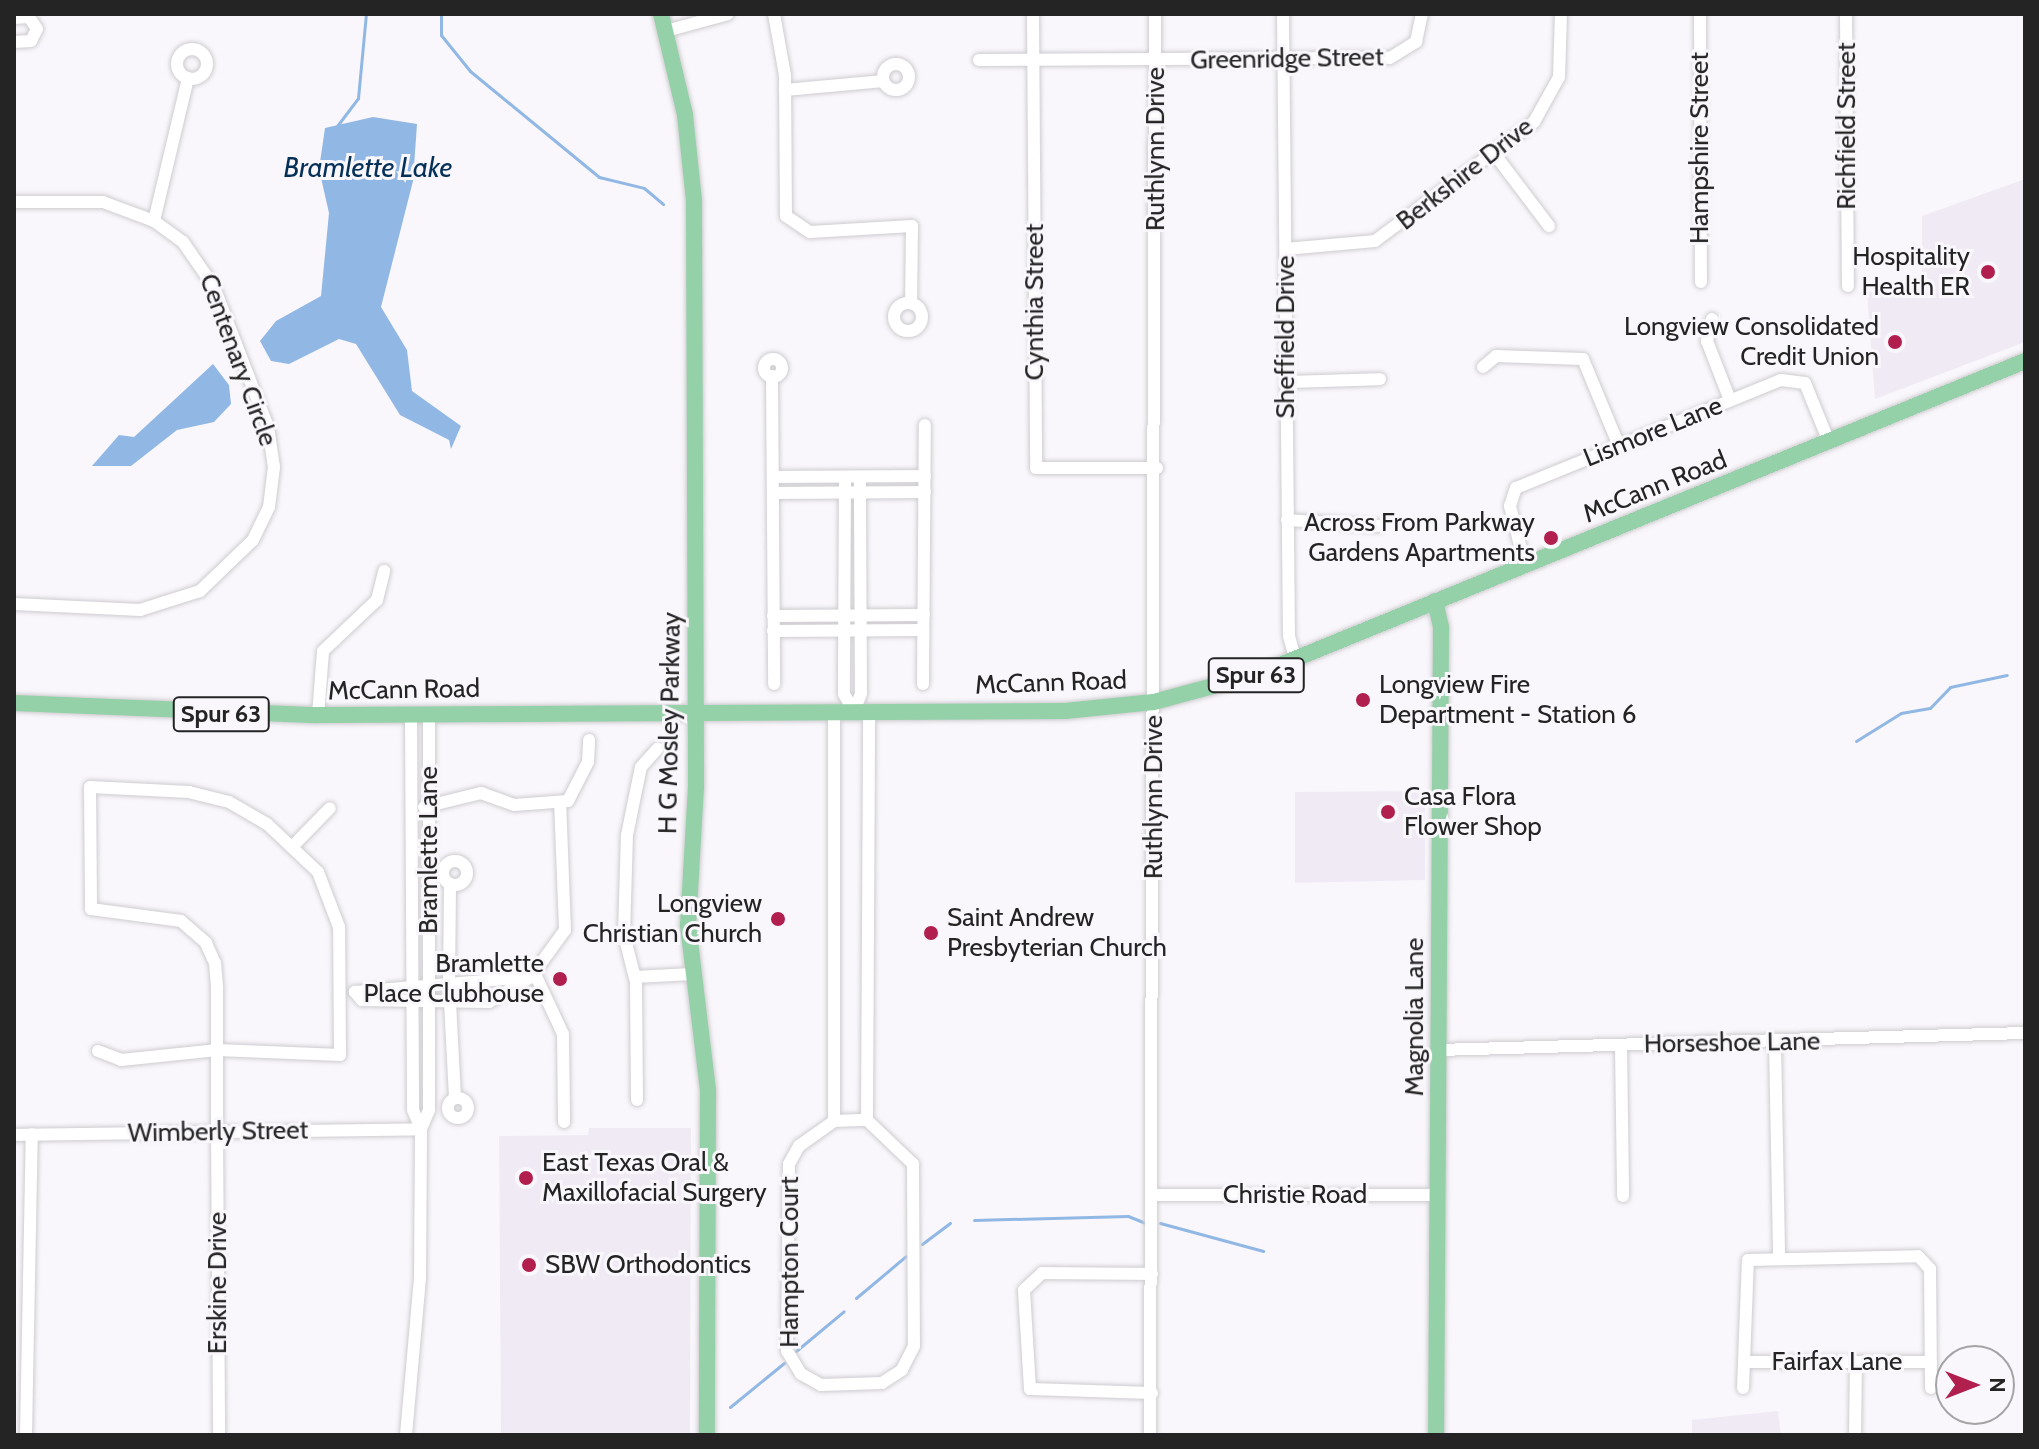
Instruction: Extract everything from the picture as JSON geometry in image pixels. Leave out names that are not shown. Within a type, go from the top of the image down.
[{"type":"main road","name":"H G Mosley Parkway","points":[[661,14],[694,201],[696,712],[692,974],[708,1090],[707,1435]]},
{"type":"main road","name":"McCann Road","points":[[14,703],[318,715],[1078,710],[1154,702],[1295,659],[2025,361]]},
{"type":"main road","name":"Magnolia Lane","points":[[1435,601],[1441,628],[1436,1435]]},
{"type":"street","points":[[666,31],[728,14]]},
{"type":"street","points":[[774,14],[785,90],[786,216],[810,232],[912,226],[911,303]]},
{"type":"street","name":"Cynthia Street","points":[[1033,14],[1036,468],[1157,468]]},
{"type":"street","name":"Ruthlynn Drive","points":[[1150,1435],[1157,468],[1155,14]]},
{"type":"street","name":"Sheffield Drive","points":[[1283,14],[1287,520],[1295,659]]},
{"type":"street","name":"Greenridge Street","points":[[979,60],[1399,57],[1416,42],[1422,14]]},
{"type":"street","name":"Berkshire Drive","points":[[1286,249],[1375,241],[1493,152],[1552,101],[1561,14]]},
{"type":"street","name":"Hampshire Street","points":[[1700,14],[1701,282]]},
{"type":"street","name":"Richfield Street","points":[[1846,14],[1848,286]]},
{"type":"street","points":[[14,18],[29,17],[37,29],[31,41],[14,42]]},
{"type":"street","points":[[154,221],[188,78]]},
{"type":"street","points":[[785,90],[884,81]]},
{"type":"street","points":[[1493,152],[1549,226]]},
{"type":"street","name":"Centenary Circle","points":[[14,202],[80,198],[154,221],[195,254],[217,295],[271,436],[268,511],[237,563],[175,602],[131,611],[14,604]]},
{"type":"street","points":[[1712,319],[1707,341],[1730,400]]},
{"type":"street","points":[[1483,367],[1496,356],[1583,359],[1619,446]]},
{"type":"street","points":[[772,376],[774,684]]},
{"type":"street","name":"Lismore Lane","points":[[1525,565],[1513,490],[1730,400],[1801,378],[1829,442]]},
{"type":"street","points":[[1287,382],[1380,379]]},
{"type":"street","points":[[923,684],[925,425]]},
{"type":"street","points":[[773,477],[925,476]]},
{"type":"street","points":[[845,477],[844,694],[862,711]]},
{"type":"street","points":[[834,712],[834,1121],[867,1120],[860,477]]},
{"type":"street","points":[[773,493],[925,492]]},
{"type":"street","points":[[1287,520],[1379,526]]},
{"type":"street","points":[[318,715],[323,651],[377,600],[384,571]]},
{"type":"street","points":[[773,616],[924,615]]},
{"type":"street","points":[[773,631],[923,630]]},
{"type":"street","points":[[845,663],[861,663]]},
{"type":"street","name":"Bramlette Lane","points":[[406,1435],[420,1292],[421,1129],[429,1110],[429,713]]},
{"type":"street","name":"Bramlette Lane","points":[[411,714],[413,1110],[421,1129]]},
{"type":"street","points":[[411,807],[429,807],[479,793],[514,805],[560,802],[575,794],[589,740]]},
{"type":"street","points":[[637,1100],[635,977],[624,935],[627,825],[641,767],[658,748]]},
{"type":"street","name":"Erskine Drive","points":[[219,1435],[216,971],[199,935],[164,915],[91,909],[90,787],[213,797],[254,814],[292,847]]},
{"type":"street","points":[[355,992],[362,1000],[495,1001],[533,976],[565,930],[560,802]]},
{"type":"street","points":[[98,1051],[126,1060],[217,1050],[340,1055],[340,993],[332,900],[318,872],[292,847],[330,808]]},
{"type":"street","points":[[449,982],[450,884]]},
{"type":"street","points":[[635,977],[692,974]]},
{"type":"street","points":[[340,993],[429,982],[533,976]]},
{"type":"street","points":[[533,976],[563,1034],[564,1122]]},
{"type":"street","points":[[450,1002],[455,1098]]},
{"type":"street","name":"Horseshoe Lane","points":[[1438,1050],[2025,1033]]},
{"type":"street","points":[[1775,1042],[1779,1257]]},
{"type":"street","points":[[1621,1045],[1623,1196]]},
{"type":"street","name":"Hampton Court","points":[[834,1121],[799,1146],[789,1164],[787,1351],[810,1381],[855,1386],[902,1370],[915,1334],[913,1164],[867,1120]]},
{"type":"street","name":"Wimberly Street","points":[[14,1135],[421,1129]]},
{"type":"street","points":[[26,1435],[32,1134]]},
{"type":"street","name":"Christie Road","points":[[1152,1195],[1437,1195]]},
{"type":"street","points":[[1743,1388],[1746,1264],[1779,1257],[1922,1257],[1930,1269],[1931,1388]]},
{"type":"street","points":[[1152,1274],[1030,1278],[1024,1372],[1036,1392],[1152,1393]]},
{"type":"street","points":[[14,1277],[30,1277]]},
{"type":"street","name":"Fairfax Lane","points":[[1744,1362],[1931,1362]]},
{"type":"street","points":[[1855,1435],[1856,1362]]},
{"type":"shaded area","points":[[2025,179],[2025,342],[1875,399],[1867,292],[1922,291],[1922,216]]},
{"type":"shaded area","points":[[1425,791],[1425,880],[1295,883],[1295,792]]},
{"type":"shaded area","points":[[589,1128],[691,1128],[690,1435],[501,1435],[499,1136],[588,1135]]},
{"type":"shaded area","points":[[1778,1411],[1781,1435],[1692,1435],[1692,1420]]},
{"type":"water","name":"Bramlette Lake","points":[[373,117],[417,124],[413,181],[381,307],[407,350],[412,391],[461,426],[451,449],[449,440],[400,415],[356,344],[339,339],[289,364],[271,361],[260,341],[276,321],[321,296],[329,213],[319,169],[325,128]]},
{"type":"water","points":[[213,364],[229,385],[231,404],[214,422],[177,430],[131,466],[92,466],[119,435],[134,437]]},
{"type":"waterway","points":[[337,126],[358,98],[366,14]]},
{"type":"waterway","points":[[441,14],[441,35],[470,71],[599,177],[644,188],[663,204]]},
{"type":"waterway","points":[[1856,741],[1901,713],[1930,708],[1950,687],[2007,675]]},
{"type":"waterway","points":[[974,1220],[1128,1216],[1145,1223]]},
{"type":"waterway","points":[[922,1244],[950,1223]]},
{"type":"waterway","points":[[1160,1223],[1263,1251]]},
{"type":"waterway","points":[[856,1298],[906,1256]]},
{"type":"waterway","points":[[796,1351],[844,1311]]},
{"type":"waterway","points":[[730,1407],[784,1363]]},
{"type":"place","name":"Hospitality Health ER","points":[[1988,272]]},
{"type":"place","name":"Longview Consolidated Credit Union","points":[[1895,342]]},
{"type":"place","name":"Across From Parkway Gardens Apartments","points":[[1551,538]]},
{"type":"place","name":"Longview Fire Department - Station 6","points":[[1363,700]]},
{"type":"place","name":"Casa Flora Flower Shop","points":[[1388,812]]},
{"type":"place","name":"Longview Christian Church","points":[[778,919]]},
{"type":"place","name":"Saint Andrew Presbyterian Church","points":[[931,933]]},
{"type":"place","name":"Bramlette Place Clubhouse","points":[[560,979]]},
{"type":"place","name":"East Texas Oral & Maxillofacial Surgery","points":[[526,1178]]},
{"type":"place","name":"SBW Orthodontics","points":[[529,1265]]}]
